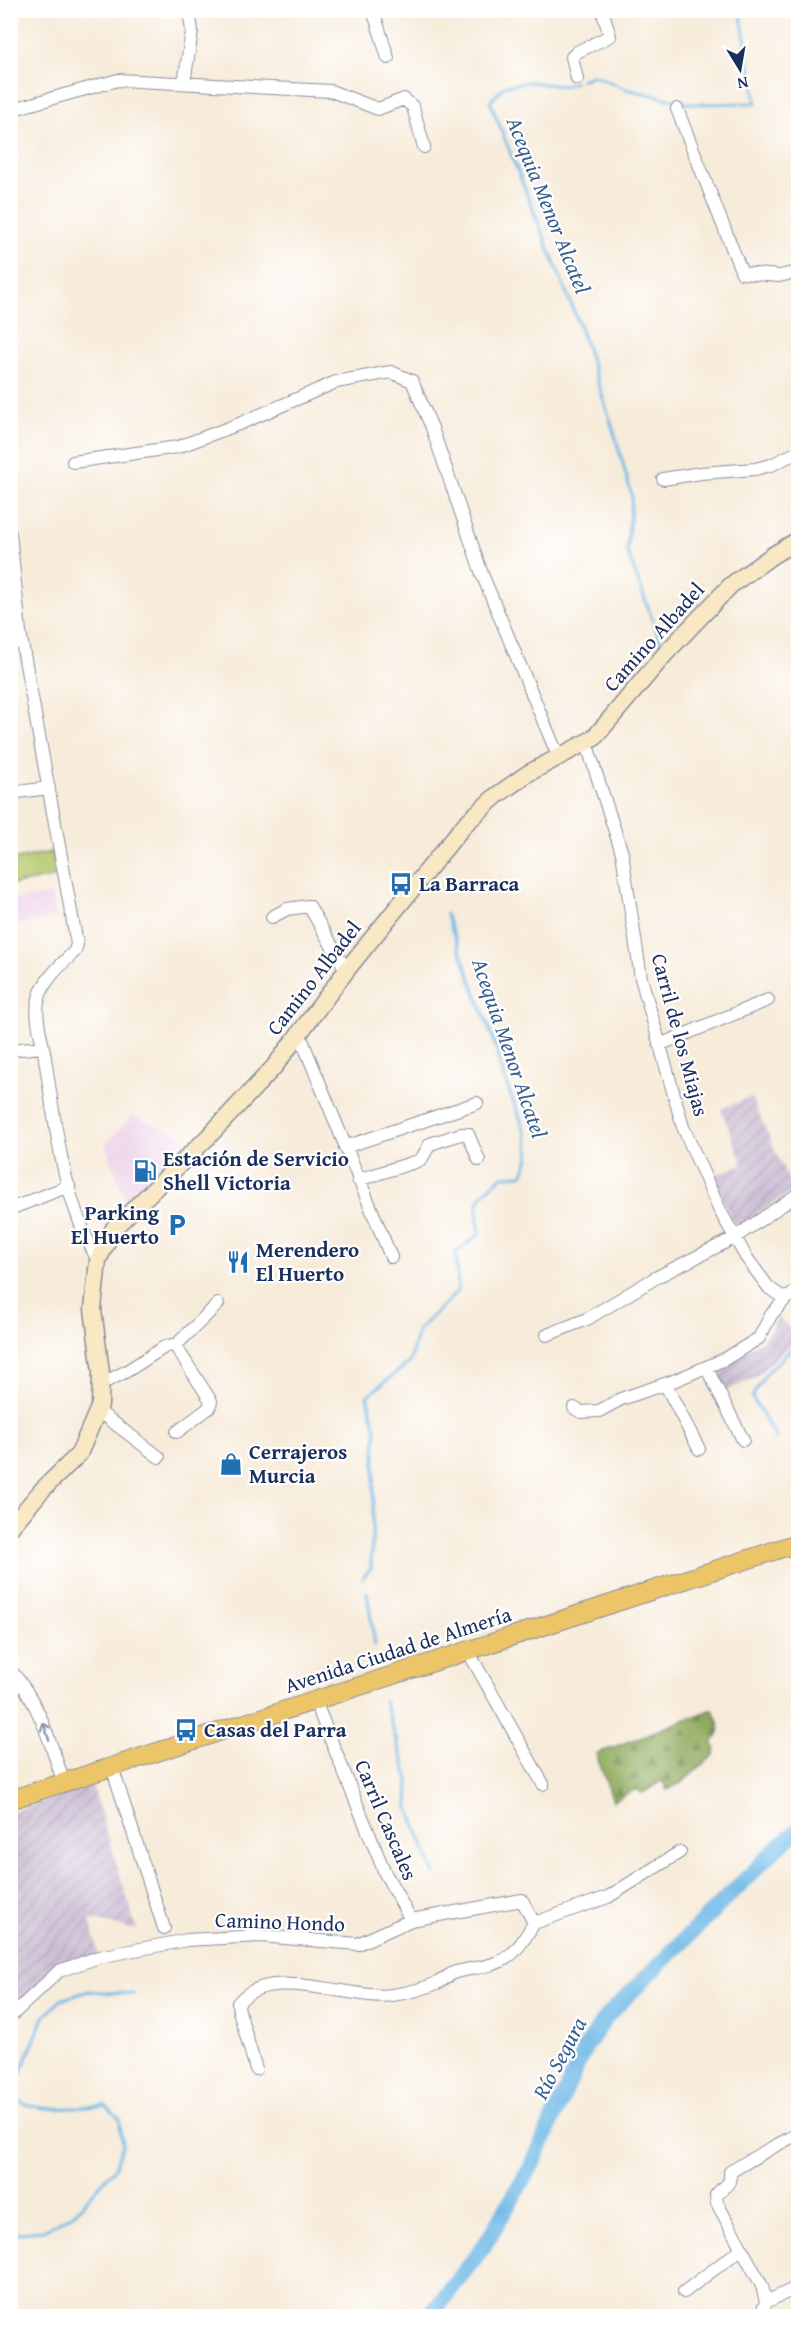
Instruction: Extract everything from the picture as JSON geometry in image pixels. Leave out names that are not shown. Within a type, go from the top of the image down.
[{"type":"main road","name":"Camino Albadel","points":[[10,1528],[42,1490],[79,1454],[98,1411],[101,1373],[93,1308],[98,1260],[114,1228],[209,1136],[274,1067],[346,970],[465,824],[496,796],[527,774],[594,738],[665,654],[731,585],[798,540]]},
{"type":"main road","name":"Avenida Ciudad de Almería","points":[[10,1800],[798,1543]]},
{"type":"street","points":[[184,83],[192,31],[189,10]]},
{"type":"street","points":[[373,10],[388,58]]},
{"type":"street","points":[[577,79],[572,57],[577,52],[610,36],[602,10]]},
{"type":"street","points":[[10,110],[118,80],[331,91],[378,109],[404,99],[413,107],[424,147]]},
{"type":"street","points":[[677,109],[742,273],[779,276],[798,272]]},
{"type":"street","points":[[74,462],[177,447],[239,424],[336,382],[391,372],[412,381],[432,428],[482,574],[558,756]]},
{"type":"street","points":[[663,479],[701,473],[755,469],[771,465],[798,452]]},
{"type":"street","points":[[10,534],[14,602],[77,944],[75,951],[45,983],[38,999],[38,1014],[56,1125],[69,1186],[82,1230],[98,1260]]},
{"type":"street","name":"Carril de los Miajas","points":[[586,742],[622,853],[641,978],[683,1127],[734,1238],[769,1288],[782,1297],[787,1297]]},
{"type":"street","points":[[10,793],[49,788]]},
{"type":"street","points":[[272,917],[287,909],[309,906],[346,970]]},
{"type":"street","points":[[659,1045],[768,1000]]},
{"type":"street","points":[[299,1033],[391,1257]]},
{"type":"street","points":[[10,1050],[43,1047]]},
{"type":"street","points":[[345,1147],[477,1103]]},
{"type":"street","points":[[358,1180],[421,1160],[430,1144],[461,1134],[468,1134],[479,1160]]},
{"type":"street","points":[[10,1209],[69,1186]]},
{"type":"street","points":[[547,1335],[587,1319],[657,1277],[734,1238],[798,1194]]},
{"type":"street","points":[[574,1408],[580,1412],[599,1411],[621,1399],[725,1359],[759,1338],[771,1316],[787,1297],[798,1290]]},
{"type":"street","points":[[100,1384],[127,1371],[166,1346],[175,1346],[218,1304]]},
{"type":"street","points":[[175,1346],[211,1401],[209,1408],[177,1432]]},
{"type":"street","points":[[706,1367],[743,1440]]},
{"type":"street","points":[[665,1384],[699,1449]]},
{"type":"street","points":[[98,1411],[159,1457]]},
{"type":"street","points":[[468,1651],[543,1784]]},
{"type":"street","points":[[10,1670],[22,1682],[38,1708],[64,1783]]},
{"type":"street","name":"Carril Cascales","points":[[315,1701],[385,1873],[411,1920]]},
{"type":"street","points":[[112,1767],[164,1928]]},
{"type":"street","points":[[256,2069],[238,2003],[245,1994],[256,1988],[308,1985],[367,1995],[391,1995],[436,1983],[453,1973],[505,1959],[523,1942],[534,1923],[608,1897],[680,1852]]},
{"type":"street","name":"Camino Hondo","points":[[10,2017],[59,1971],[99,1957],[187,1940],[260,1936],[357,1944],[411,1920],[522,1900],[534,1923]]},
{"type":"street","points":[[760,2316],[766,2302],[762,2286],[717,2203],[716,2195],[731,2180],[730,2172],[798,2134]]},
{"type":"street","points":[[684,2292],[741,2249]]},
{"type":"street","points":[[766,2302],[798,2287]]},
{"type":"shaded area","points":[[52,894],[56,918],[11,925],[11,898],[16,897],[17,900]]},
{"type":"shaded area","points":[[751,1097],[793,1190],[736,1228],[711,1177],[743,1164],[721,1109]]},
{"type":"shaded area","name":"Estación de Servicio Shell Victoria","points":[[133,1116],[202,1143],[130,1213],[105,1144]]},
{"type":"shaded area","points":[[777,1316],[798,1337],[754,1378],[724,1392],[710,1368],[761,1342],[773,1328]]},
{"type":"shaded area","points":[[92,1785],[137,1930],[90,1919],[99,1957],[59,1971],[11,2017],[11,1812]]},
{"type":"green space","points":[[52,852],[57,876],[11,885],[11,860]]},
{"type":"green space","points":[[713,1709],[719,1730],[712,1742],[716,1750],[714,1755],[681,1783],[667,1790],[663,1781],[642,1793],[636,1789],[613,1801],[596,1754]]},
{"type":"waterway","name":"Acequia Menor Alcatel","points":[[581,80],[594,75],[626,89],[692,104],[756,103],[740,10]]},
{"type":"waterway","name":"Acequia Menor Alcatel","points":[[575,82],[563,86],[529,82],[504,86],[490,102],[579,324],[614,432],[632,496],[627,551],[661,643]]},
{"type":"waterway","name":"Acequia Menor Alcatel","points":[[363,1578],[371,1568],[376,1429],[367,1396],[410,1362],[418,1330],[458,1291],[456,1252],[480,1234],[477,1214],[482,1195],[503,1176],[522,1175],[529,1157],[525,1133],[504,1079],[498,1052],[446,914]]},
{"type":"waterway","points":[[776,1438],[752,1397],[765,1375],[798,1342]]},
{"type":"waterway","name":"Acequia Menor Alcatel","points":[[367,1592],[375,1645]]},
{"type":"waterway","name":"Acequia Menor Alcatel","points":[[384,1701],[409,1780],[408,1806],[435,1875]]},
{"type":"waterway","name":"Río Segura","points":[[430,2316],[484,2246],[532,2165],[585,2048],[608,2015],[798,1830]]},
{"type":"waterway","points":[[10,2234],[41,2231],[73,2215],[115,2168],[123,2144],[119,2118],[105,2105],[42,2108],[19,2101],[12,2094],[44,2017],[61,2000],[88,1991],[133,1994]]},
{"type":"place","name":"La Barraca","points":[[401,884]]},
{"type":"place","name":"Estación de Servicio Shell Victoria","points":[[145,1171]]},
{"type":"place","name":"Parking El Huerto","points":[[177,1225]]},
{"type":"place","name":"Merendero El Huerto","points":[[238,1262]]},
{"type":"place","name":"Cerrajeros Murcia","points":[[231,1464]]},
{"type":"place","name":"Casas del Parra","points":[[186,1730]]}]
